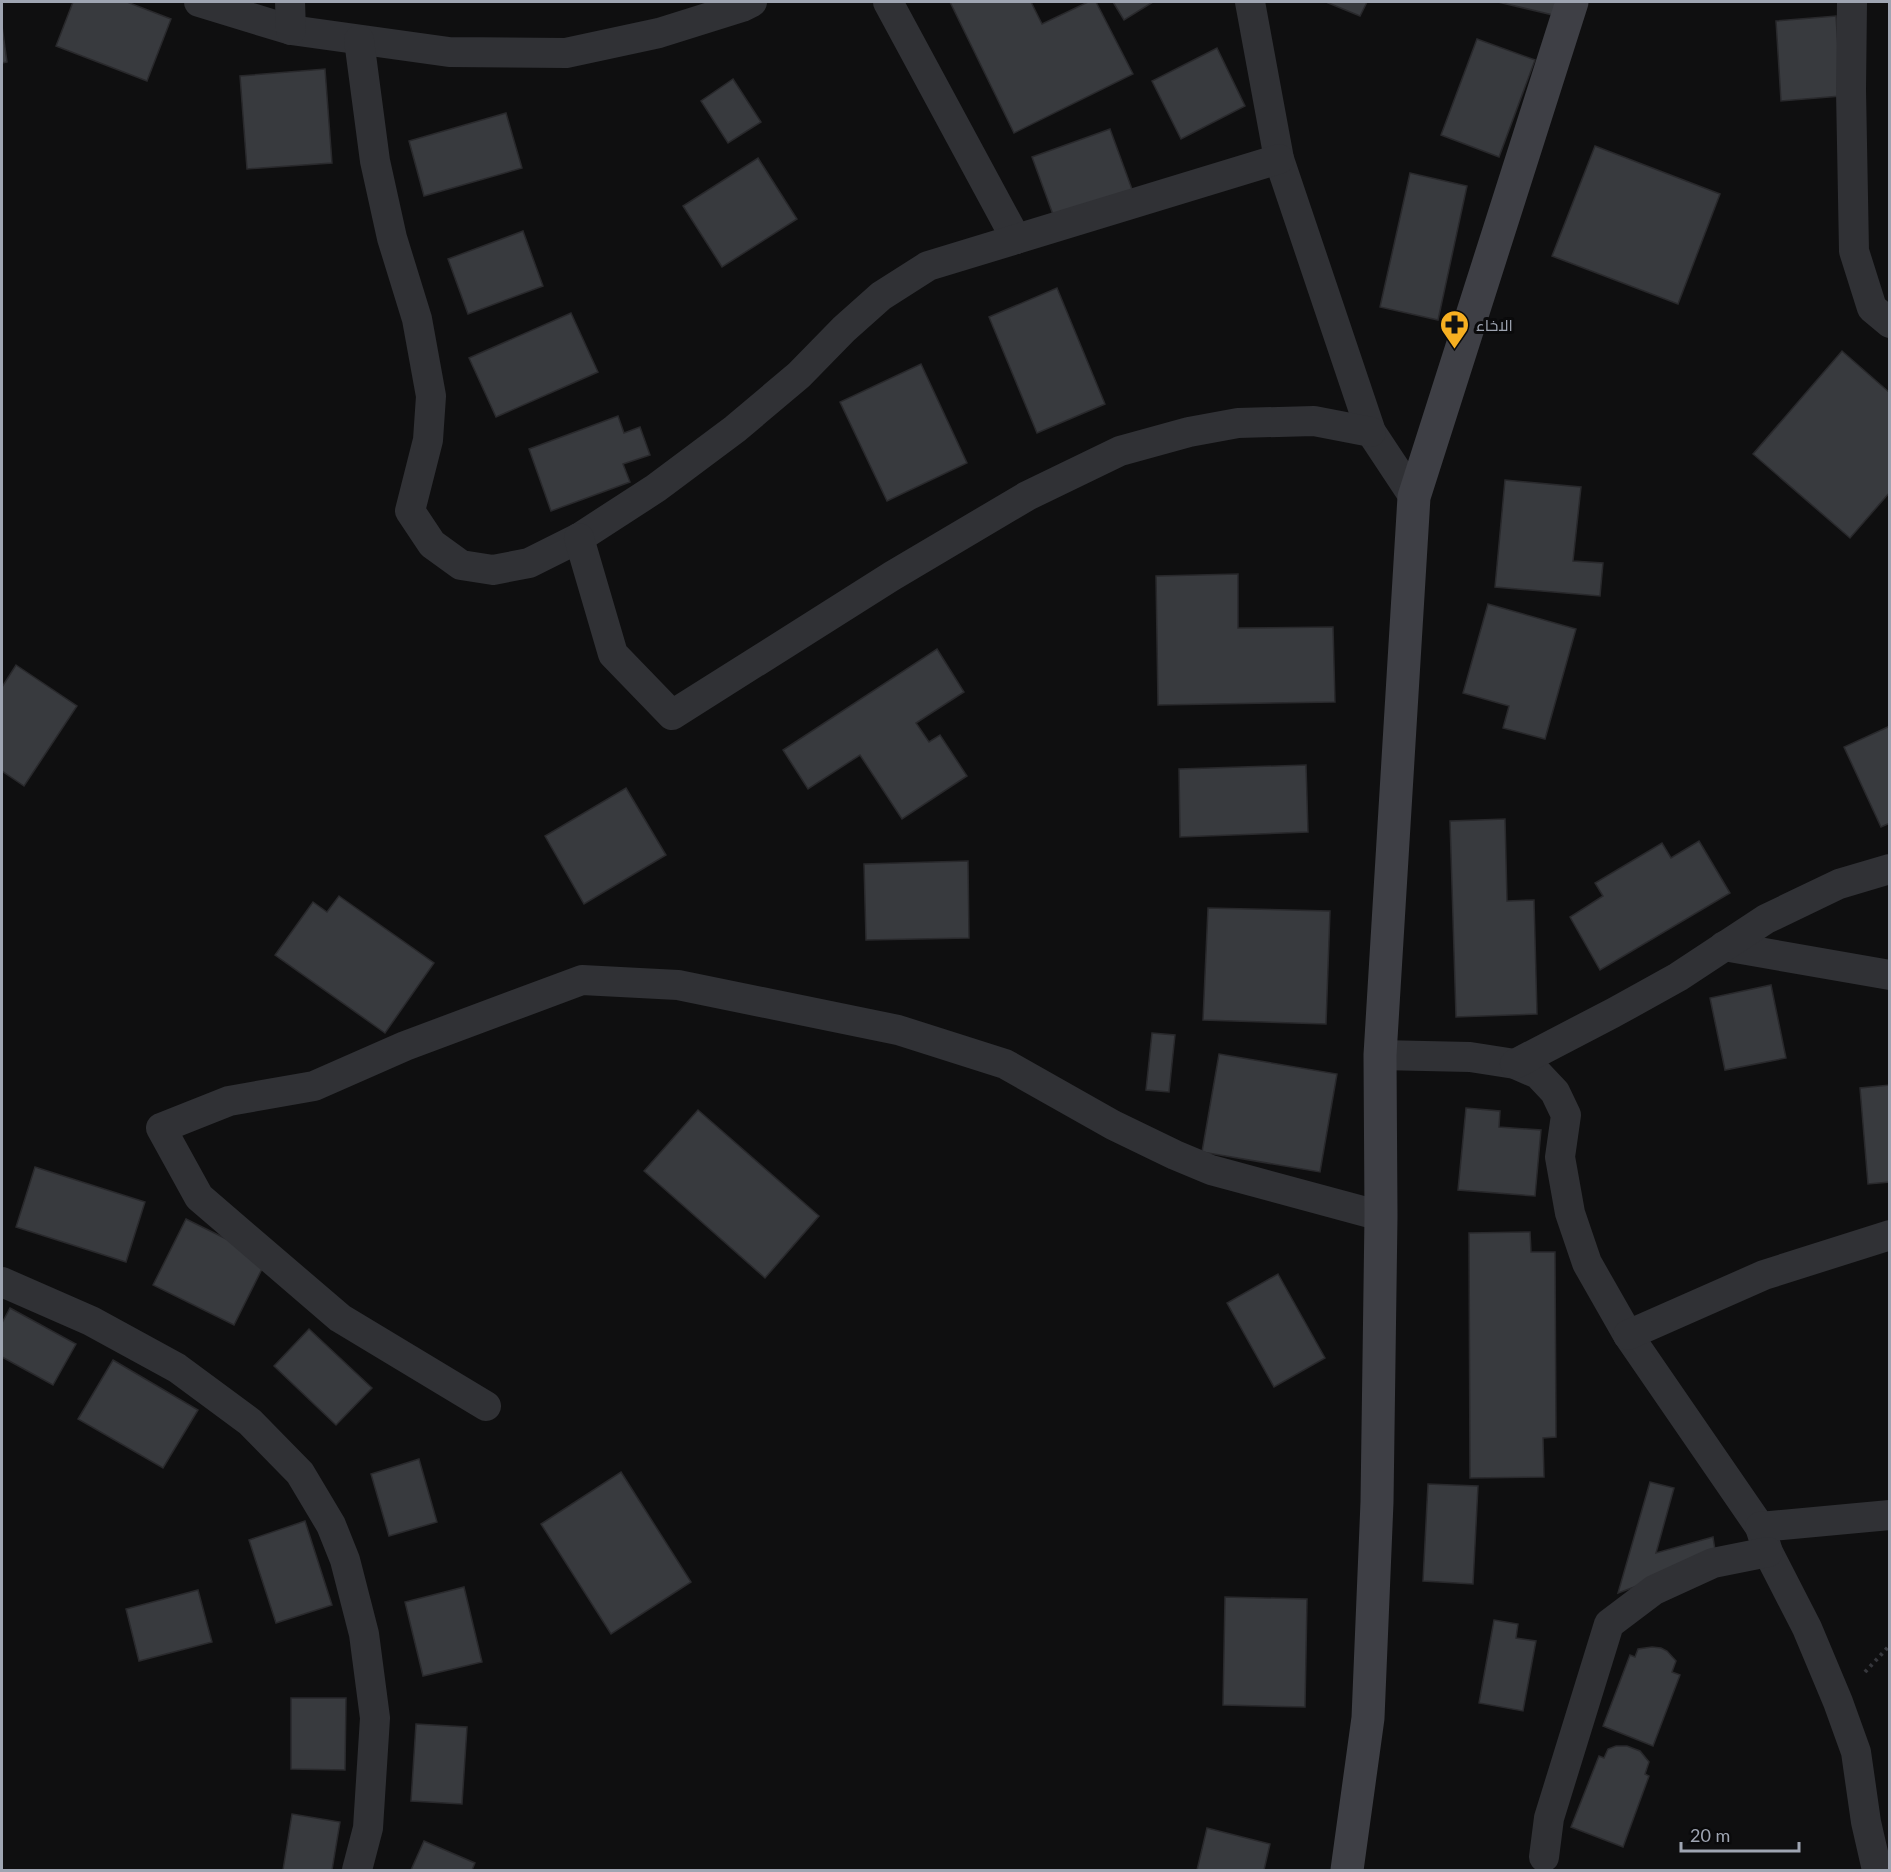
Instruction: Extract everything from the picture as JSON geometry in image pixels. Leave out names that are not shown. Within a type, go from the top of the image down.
[{"type":"street","points":[[199,2],[290,16],[359,40],[449,52],[566,53],[659,33],[752,2]]},
{"type":"street","points":[[888,2],[1016,239]]},
{"type":"street","points":[[1250,2],[1279,159],[1371,432],[1414,497]]},
{"type":"street","points":[[1347,1870],[1368,1718],[1377,1502],[1381,1216],[1380,1055],[1414,497],[1572,2]]},
{"type":"street","points":[[1852,2],[1854,251],[1872,308],[1890,323]]},
{"type":"street","points":[[359,40],[375,161],[392,238],[417,319],[431,396],[428,440],[410,511],[432,544],[461,565],[493,570],[529,562],[579,537],[656,489],[735,429],[799,375],[844,329],[882,296],[928,266],[1279,159]]},
{"type":"street","points":[[579,537],[613,654],[672,715],[892,576],[1027,496],[1120,451],[1189,432],[1238,423],[1314,421],[1371,432]]},
{"type":"street","points":[[1515,1064],[1678,976],[1766,919],[1839,884],[1890,869]]},
{"type":"street","points":[[1724,946],[1890,975]]},
{"type":"street","points":[[486,1406],[340,1318],[199,1197],[161,1128],[229,1101],[314,1086],[405,1046],[582,980],[678,985],[898,1030],[1005,1064],[1113,1125],[1211,1170],[1381,1216]]},
{"type":"street","points":[[1380,1055],[1470,1057],[1515,1064],[1538,1074],[1555,1092],[1566,1115],[1560,1157],[1570,1213],[1587,1263],[1628,1335],[1764,1540],[1807,1628],[1856,1752],[1866,1822],[1877,1870]]},
{"type":"street","points":[[1628,1335],[1764,1275],[1890,1235]]},
{"type":"street","points":[[2,1282],[91,1321],[177,1368],[250,1422],[300,1473],[331,1524],[345,1560],[364,1634],[375,1718],[368,1828],[357,1870]]},
{"type":"street","points":[[1544,1857],[1549,1818],[1583,1701],[1609,1624],[1654,1590],[1764,1540],[1890,1515]]},
{"type":"building","points":[[73,2],[127,2],[171,19],[147,81],[56,46]]},
{"type":"building","points":[[950,2],[1031,2],[1042,24],[1088,2],[1096,2],[1133,74],[1014,133]]},
{"type":"building","points":[[1113,2],[1153,2],[1124,20]]},
{"type":"building","points":[[1326,2],[1367,2],[1360,16]]},
{"type":"building","points":[[1498,2],[1556,2],[1553,15]]},
{"type":"building","points":[[1836,16],[1841,96],[1781,101],[1776,21]]},
{"type":"building","points":[[2,26],[7,62],[2,63]]},
{"type":"building","points":[[1477,39],[1535,60],[1499,157],[1441,135]]},
{"type":"building","points":[[1217,48],[1245,106],[1181,139],[1152,81]]},
{"type":"building","points":[[325,69],[332,163],[247,169],[240,76]]},
{"type":"building","points":[[733,79],[761,122],[728,143],[701,101]]},
{"type":"building","points":[[506,113],[522,168],[424,196],[409,141]]},
{"type":"building","points":[[1110,129],[1133,192],[1055,220],[1032,157]]},
{"type":"building","points":[[1595,146],[1720,194],[1678,304],[1552,256]]},
{"type":"building","points":[[758,158],[797,219],[722,267],[683,206]]},
{"type":"building","points":[[1410,173],[1467,186],[1438,320],[1380,307]]},
{"type":"building","points":[[523,231],[543,286],[468,314],[448,259]]},
{"type":"building","points":[[1057,288],[1105,404],[1037,433],[989,317]]},
{"type":"building","points":[[571,313],[598,372],[496,417],[469,358]]},
{"type":"building","points":[[1842,351],[1890,393],[1890,492],[1850,538],[1753,454]]},
{"type":"building","points":[[921,364],[967,463],[887,501],[840,402]]},
{"type":"building","points":[[618,416],[624,433],[640,427],[650,455],[623,464],[630,482],[551,511],[529,449]]},
{"type":"building","points":[[1505,480],[1581,487],[1573,561],[1603,563],[1600,596],[1495,587]]},
{"type":"building","points":[[1238,574],[1238,628],[1333,627],[1335,702],[1158,705],[1156,576]]},
{"type":"building","points":[[1488,604],[1576,629],[1545,739],[1503,728],[1509,706],[1463,693]]},
{"type":"building","points":[[937,649],[964,692],[916,723],[929,742],[940,735],[967,776],[902,819],[860,755],[808,789],[783,750]]},
{"type":"building","points":[[16,665],[77,706],[24,786],[2,771],[2,687]]},
{"type":"building","points":[[1890,726],[1890,823],[1881,827],[1844,747]]},
{"type":"building","points":[[1306,765],[1308,832],[1180,837],[1179,769]]},
{"type":"building","points":[[626,788],[666,855],[584,904],[545,836]]},
{"type":"building","points":[[1505,819],[1507,901],[1534,900],[1537,1014],[1456,1017],[1450,821]]},
{"type":"building","points":[[1699,841],[1730,893],[1600,970],[1570,917],[1603,896],[1595,883],[1662,843],[1671,858]]},
{"type":"building","points":[[968,861],[969,938],[866,940],[864,864]]},
{"type":"building","points":[[339,896],[434,963],[385,1033],[275,955],[313,902],[327,912]]},
{"type":"building","points":[[1208,908],[1330,911],[1326,1024],[1203,1020]]},
{"type":"building","points":[[1771,985],[1786,1058],[1725,1070],[1710,998]]},
{"type":"building","points":[[1152,1033],[1175,1035],[1169,1092],[1146,1090]]},
{"type":"building","points":[[1219,1054],[1337,1074],[1320,1172],[1202,1152]]},
{"type":"building","points":[[1890,1085],[1890,1182],[1868,1184],[1860,1088]]},
{"type":"building","points":[[1466,1108],[1500,1111],[1499,1127],[1541,1130],[1535,1196],[1458,1190]]},
{"type":"building","points":[[698,1110],[819,1216],[765,1278],[644,1171]]},
{"type":"building","points":[[35,1167],[145,1202],[126,1262],[16,1227]]},
{"type":"building","points":[[186,1219],[267,1259],[234,1325],[153,1285]]},
{"type":"building","points":[[1530,1232],[1531,1252],[1555,1252],[1556,1437],[1543,1438],[1544,1477],[1470,1478],[1469,1233]]},
{"type":"building","points":[[1278,1274],[1325,1358],[1274,1387],[1227,1303]]},
{"type":"building","points":[[10,1308],[76,1344],[53,1385],[2,1357],[2,1323]]},
{"type":"building","points":[[309,1329],[372,1388],[336,1425],[274,1366]]},
{"type":"building","points":[[113,1360],[198,1410],[163,1468],[78,1419]]},
{"type":"building","points":[[419,1459],[437,1522],[389,1536],[371,1474]]},
{"type":"building","points":[[621,1472],[691,1582],[611,1634],[541,1524]]},
{"type":"building","points":[[1650,1482],[1674,1488],[1656,1553],[1713,1537],[1716,1557],[1618,1593]]},
{"type":"building","points":[[1428,1484],[1478,1486],[1473,1584],[1423,1581]]},
{"type":"building","points":[[305,1521],[332,1605],[276,1623],[249,1540]]},
{"type":"building","points":[[464,1587],[482,1662],[423,1676],[405,1602]]},
{"type":"building","points":[[198,1590],[212,1642],[139,1661],[126,1609]]},
{"type":"building","points":[[1225,1597],[1307,1599],[1305,1707],[1223,1705]]},
{"type":"building","points":[[1494,1620],[1518,1624],[1516,1638],[1536,1641],[1523,1711],[1479,1703]]},
{"type":"building","points":[[1652,1647],[1667,1651],[1676,1661],[1672,1672],[1680,1675],[1653,1746],[1603,1726],[1630,1655],[1635,1657],[1638,1649]]},
{"type":"building","points":[[291,1698],[346,1698],[345,1770],[291,1769]]},
{"type":"building","points":[[416,1724],[467,1727],[462,1804],[411,1801]]},
{"type":"building","points":[[1627,1746],[1640,1751],[1649,1762],[1645,1774],[1649,1776],[1623,1847],[1571,1827],[1599,1756],[1604,1758],[1608,1749]]},
{"type":"building","points":[[292,1814],[340,1822],[332,1870],[283,1870]]},
{"type":"building","points":[[1207,1828],[1270,1844],[1264,1870],[1197,1870]]},
{"type":"building","points":[[424,1841],[475,1863],[472,1870],[411,1870]]},
{"type":"place","name":"الاخاء","points":[[1455,350]]}]
